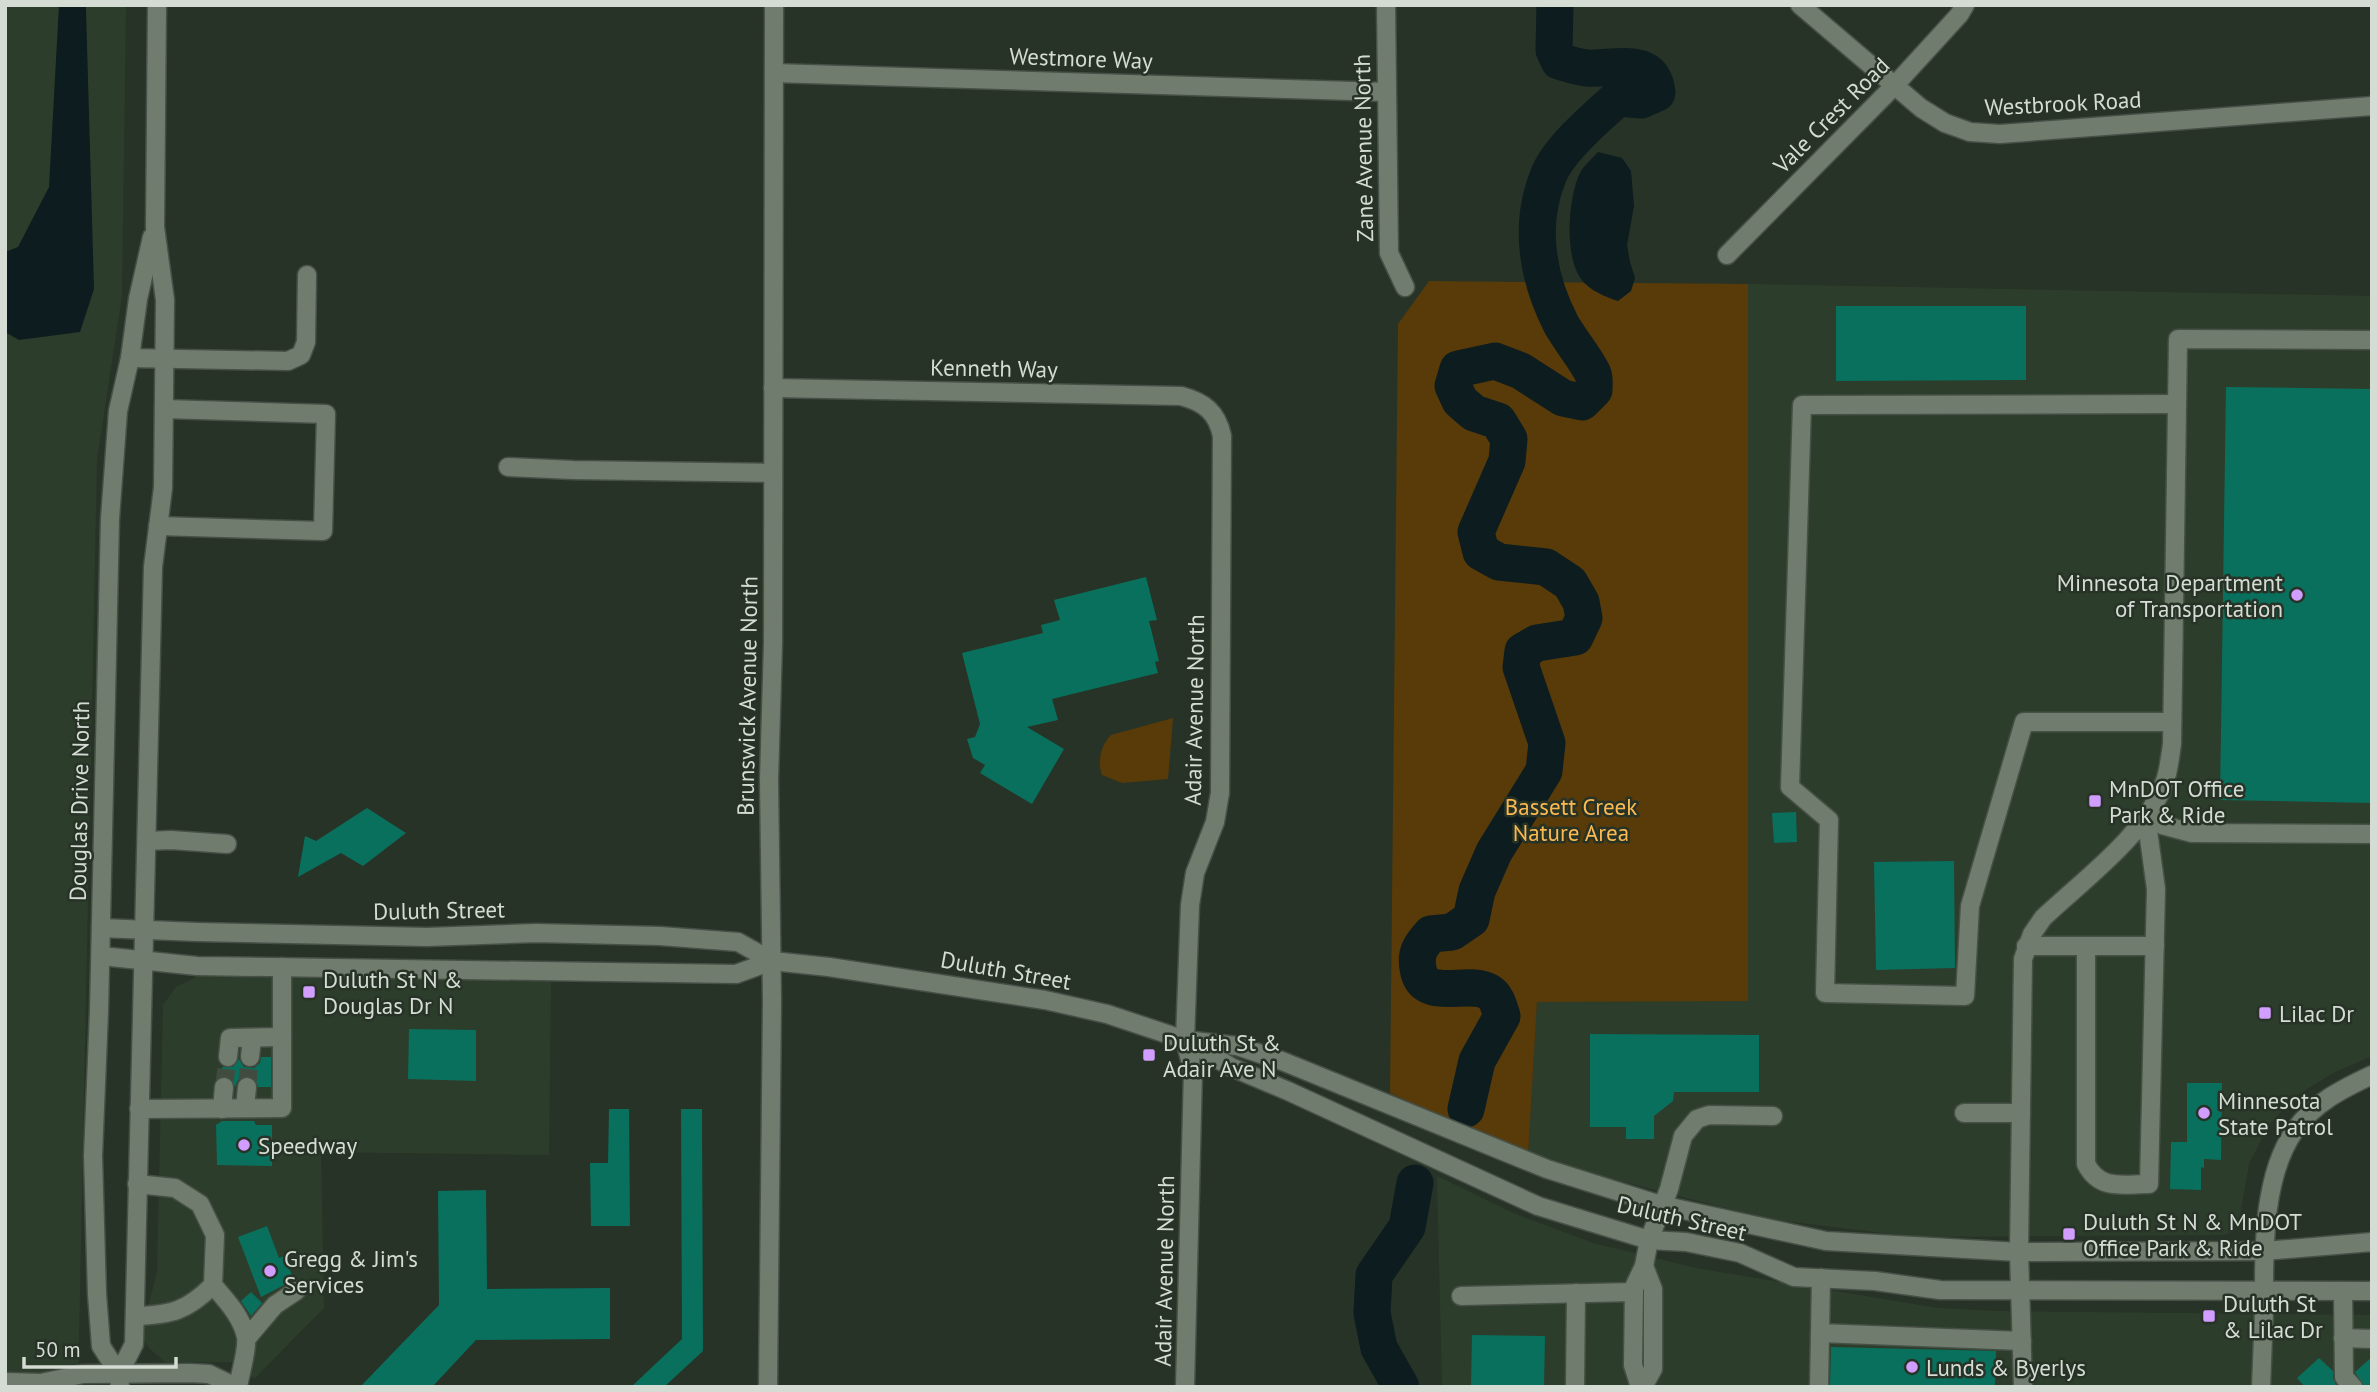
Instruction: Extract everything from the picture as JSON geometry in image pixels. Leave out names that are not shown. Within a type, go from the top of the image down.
[{"type":"street","name":"Brunswick Avenue North","points":[[768,1387],[772,961],[769,780],[774,643],[774,5]]},
{"type":"street","name":"Zane Avenue North","points":[[1386,5],[1389,253],[1405,287]]},
{"type":"street","name":"Westbrook Road","points":[[1800,5],[1921,108],[1945,123],[1970,132],[2000,134],[2372,106]]},
{"type":"street","name":"Vale Crest Road","points":[[1727,255],[1895,85],[1965,5]]},
{"type":"street","name":"Douglas Drive North","points":[[119,1380],[134,1345],[153,567],[163,488],[165,300],[155,227],[156,6]]},
{"type":"street","name":"Westmore Way","points":[[774,73],[1386,92]]},
{"type":"street","name":"Douglas Drive North","points":[[119,1380],[101,1346],[96,1282],[93,1156],[101,956],[111,485],[118,411],[130,359],[138,299],[155,227]]},
{"type":"street","points":[[130,359],[288,361],[301,355],[306,342],[307,275]]},
{"type":"street","points":[[2023,1387],[2019,1252],[2021,971],[2026,946],[2043,918],[2136,832],[2165,782],[2172,744],[2178,339],[2372,340]]},
{"type":"street","name":"Kenneth Way","points":[[773,388],[1181,396],[1196,400],[1211,410]]},
{"type":"street","points":[[2172,722],[2024,722],[1970,906],[1965,996],[1825,993],[1829,820],[1790,788],[1802,405],[2177,404]]},
{"type":"street","points":[[158,526],[324,531],[326,414],[164,409]]},
{"type":"street","name":"Adair Avenue North","points":[[1185,1387],[1193,1072],[1185,1040],[1192,890],[1195,873],[1215,822],[1220,793],[1222,436],[1219,421],[1211,410]]},
{"type":"street","points":[[508,467],[773,473]]},
{"type":"street","points":[[2146,816],[2162,825],[2192,833],[2372,834]]},
{"type":"street","points":[[2086,946],[2086,1164],[2092,1177],[2105,1184],[2149,1184],[2156,889],[2146,816]]},
{"type":"street","points":[[147,841],[227,844]]},
{"type":"street","name":"Duluth Street","points":[[101,928],[427,937],[536,933],[660,936],[738,942],[772,961],[829,967],[1045,1000],[1107,1014],[1185,1040],[1237,1046],[1282,1061],[1535,1165],[1661,1205],[1826,1241],[2019,1252],[2263,1251],[2372,1242]]},
{"type":"street","points":[[2026,946],[2155,946]]},
{"type":"street","name":"Duluth Street","points":[[101,956],[197,966],[736,974],[772,961]]},
{"type":"street","points":[[139,1110],[282,1108],[282,967]]},
{"type":"street","points":[[228,1057],[230,1038],[282,1037]]},
{"type":"street","points":[[250,1057],[252,1038]]},
{"type":"street","name":"Duluth Street","points":[[1185,1040],[1231,1067],[1538,1206],[1649,1240],[1686,1242],[1740,1253],[1794,1277],[1875,1282],[1940,1290],[2372,1291]]},
{"type":"street","points":[[2261,1387],[2263,1251],[2271,1192],[2287,1143],[2302,1121],[2325,1100],[2372,1075]]},
{"type":"street","points":[[222,1109],[224,1087]]},
{"type":"street","points":[[245,1108],[247,1087]]},
{"type":"street","points":[[1964,1113],[2021,1112]]},
{"type":"street","points":[[1641,1387],[1633,1366],[1634,1287],[1644,1266],[1649,1240],[1669,1189],[1683,1136],[1697,1119],[1709,1115],[1773,1116]]},
{"type":"street","points":[[135,1316],[160,1315],[194,1304],[213,1285],[215,1235],[200,1204],[174,1188],[137,1184]]},
{"type":"street","points":[[1641,1387],[1653,1368],[1653,1289],[1644,1266]]},
{"type":"street","points":[[1819,1387],[1821,1278]]},
{"type":"street","points":[[213,1285],[230,1304],[247,1338]]},
{"type":"street","points":[[5,1382],[44,1385],[83,1374],[119,1380],[190,1373],[209,1374],[237,1387],[247,1338],[275,1305],[296,1291]]},
{"type":"street","points":[[2343,1291],[2343,1377],[2353,1387]]},
{"type":"street","points":[[1461,1296],[1634,1292]]},
{"type":"street","points":[[1575,1387],[1576,1293]]},
{"type":"street","points":[[1820,1333],[2022,1341]]},
{"type":"street","points":[[2343,1338],[2372,1339]]},
{"type":"shaded area","points":[[5,5],[126,5],[122,295],[97,460],[78,1387],[5,1387]]},
{"type":"shaded area","points":[[59,5],[86,5],[94,289],[80,332],[19,340],[5,332],[5,252],[18,247],[49,187]]},
{"type":"shaded area","points":[[1598,152],[1622,158],[1631,171],[1634,206],[1627,245],[1635,278],[1631,291],[1618,301],[1593,290],[1581,279],[1570,242],[1571,211],[1576,184],[1582,170]]},
{"type":"shaded area","points":[[1748,284],[2372,296],[2372,1056],[2333,1073],[2296,1096],[2268,1126],[2249,1164],[2239,1222],[2233,1232],[2223,1235],[1916,1237],[1768,1219],[1528,1157],[1537,1001],[1748,1001]]},
{"type":"shaded area","points":[[198,976],[551,980],[549,1155],[321,1152],[324,1308],[254,1379],[243,1367],[233,1362],[165,1362],[149,1348],[141,1335],[157,1272],[163,1005],[176,987]]},
{"type":"shaded area","points":[[1437,1176],[1513,1213],[1593,1243],[1696,1268],[1938,1308],[2372,1315],[2372,1387],[1442,1387]]},
{"type":"green space","name":"Bassett Creek Nature Area","points":[[1429,281],[1748,284],[1748,1001],[1537,1002],[1528,1157],[1390,1093],[1398,324]]},
{"type":"green space","points":[[1173,718],[1168,779],[1122,783],[1102,775],[1101,754],[1111,735]]},
{"type":"building","points":[[1836,306],[2026,306],[2026,380],[1836,381]]},
{"type":"building","name":"Minnesota Department of Transportation","points":[[2226,387],[2372,389],[2372,803],[2220,800]]},
{"type":"building","points":[[1146,577],[1157,620],[1149,621],[1159,661],[1155,662],[1158,673],[1052,699],[1058,720],[1027,727],[1064,749],[1032,804],[980,773],[985,765],[973,758],[967,739],[975,737],[980,724],[962,653],[1043,633],[1041,625],[1060,620],[1054,600]]},
{"type":"building","points":[[367,808],[406,833],[363,866],[341,853],[298,877],[305,836],[316,841]]},
{"type":"building","points":[[1796,812],[1797,842],[1774,843],[1772,813]]},
{"type":"building","points":[[1954,861],[1955,968],[1876,970],[1874,862]]},
{"type":"building","points":[[409,1029],[476,1030],[476,1081],[408,1079]]},
{"type":"building","points":[[1590,1034],[1759,1035],[1759,1092],[1674,1092],[1673,1101],[1654,1116],[1654,1139],[1626,1139],[1626,1127],[1590,1127]]},
{"type":"building","points":[[261,1057],[271,1057],[271,1087],[258,1087],[254,1078],[247,1076],[238,1080],[235,1087],[231,1078],[221,1076],[222,1067],[233,1067],[239,1059],[244,1067],[254,1068],[260,1063]]},
{"type":"building","name":"Minnesota State Patrol","points":[[2187,1083],[2222,1083],[2221,1160],[2204,1159],[2204,1168],[2201,1167],[2201,1190],[2170,1189],[2171,1142],[2187,1142]]},
{"type":"building","points":[[609,1109],[629,1109],[630,1226],[591,1226],[590,1163],[608,1163]]},
{"type":"building","points":[[681,1109],[702,1109],[703,1351],[664,1387],[631,1387],[682,1339]]},
{"type":"building","name":"Speedway","points":[[222,1121],[254,1121],[256,1125],[272,1125],[272,1166],[217,1165],[216,1125]]},
{"type":"building","points":[[486,1190],[487,1289],[610,1288],[610,1339],[476,1340],[432,1387],[360,1387],[439,1305],[438,1191]]},
{"type":"building","name":"Gregg & Jim's Services","points":[[267,1226],[279,1258],[284,1256],[294,1280],[261,1297],[238,1237]]},
{"type":"building","points":[[251,1292],[262,1303],[251,1316],[241,1301]]},
{"type":"building","points":[[1472,1335],[1545,1336],[1544,1387],[1471,1387]]},
{"type":"building","name":"Lunds & Byerlys","points":[[1831,1347],[1996,1351],[1995,1387],[1830,1387]]},
{"type":"building","points":[[2372,1357],[2372,1387],[2364,1387],[2355,1372]]},
{"type":"building","points":[[2319,1358],[2333,1371],[2337,1387],[2305,1387],[2297,1378]]},
{"type":"waterway","points":[[1466,1109],[1477,1061],[1502,1016],[1496,999],[1489,992],[1428,985],[1422,979],[1418,968],[1418,954],[1431,934],[1452,932],[1471,919],[1477,891],[1494,852],[1544,771],[1547,743],[1521,667],[1523,651],[1537,643],[1575,637],[1584,618],[1581,602],[1570,583],[1546,567],[1499,562],[1481,552],[1476,532],[1507,461],[1509,439],[1498,421],[1474,413],[1460,401],[1453,386],[1458,369],[1495,361],[1521,371],[1563,398],[1582,402],[1594,390],[1593,374],[1561,324],[1541,269],[1537,231],[1543,193],[1549,174],[1561,154],[1618,98],[1641,100],[1657,93],[1654,81],[1640,68],[1587,68],[1559,61],[1554,50],[1555,5]]},
{"type":"waterway","points":[[1401,1387],[1379,1348],[1372,1313],[1374,1275],[1407,1227],[1415,1183]]},
{"type":"tunnel","points":[[224,1087],[228,1057]]},
{"type":"tunnel","points":[[247,1087],[250,1057]]},
{"type":"place","name":"Minnesota Department of Transportation","points":[[2297,595]]},
{"type":"place","name":"MnDOT Office Park & Ride","points":[[2095,801]]},
{"type":"place","name":"Duluth St N & Douglas Dr N","points":[[309,992]]},
{"type":"place","name":"Lilac Dr","points":[[2265,1013]]},
{"type":"place","name":"Duluth St & Adair Ave N","points":[[1149,1055]]},
{"type":"place","name":"Minnesota State Patrol","points":[[2204,1113]]},
{"type":"place","name":"Speedway","points":[[244,1145]]},
{"type":"place","name":"Duluth St N & MnDOT Office Park & Ride","points":[[2069,1234]]},
{"type":"place","name":"Gregg & Jim's Services","points":[[270,1271]]},
{"type":"place","name":"Duluth St & Lilac Dr","points":[[2209,1316]]},
{"type":"place","name":"Lunds & Byerlys","points":[[1912,1367]]}]
